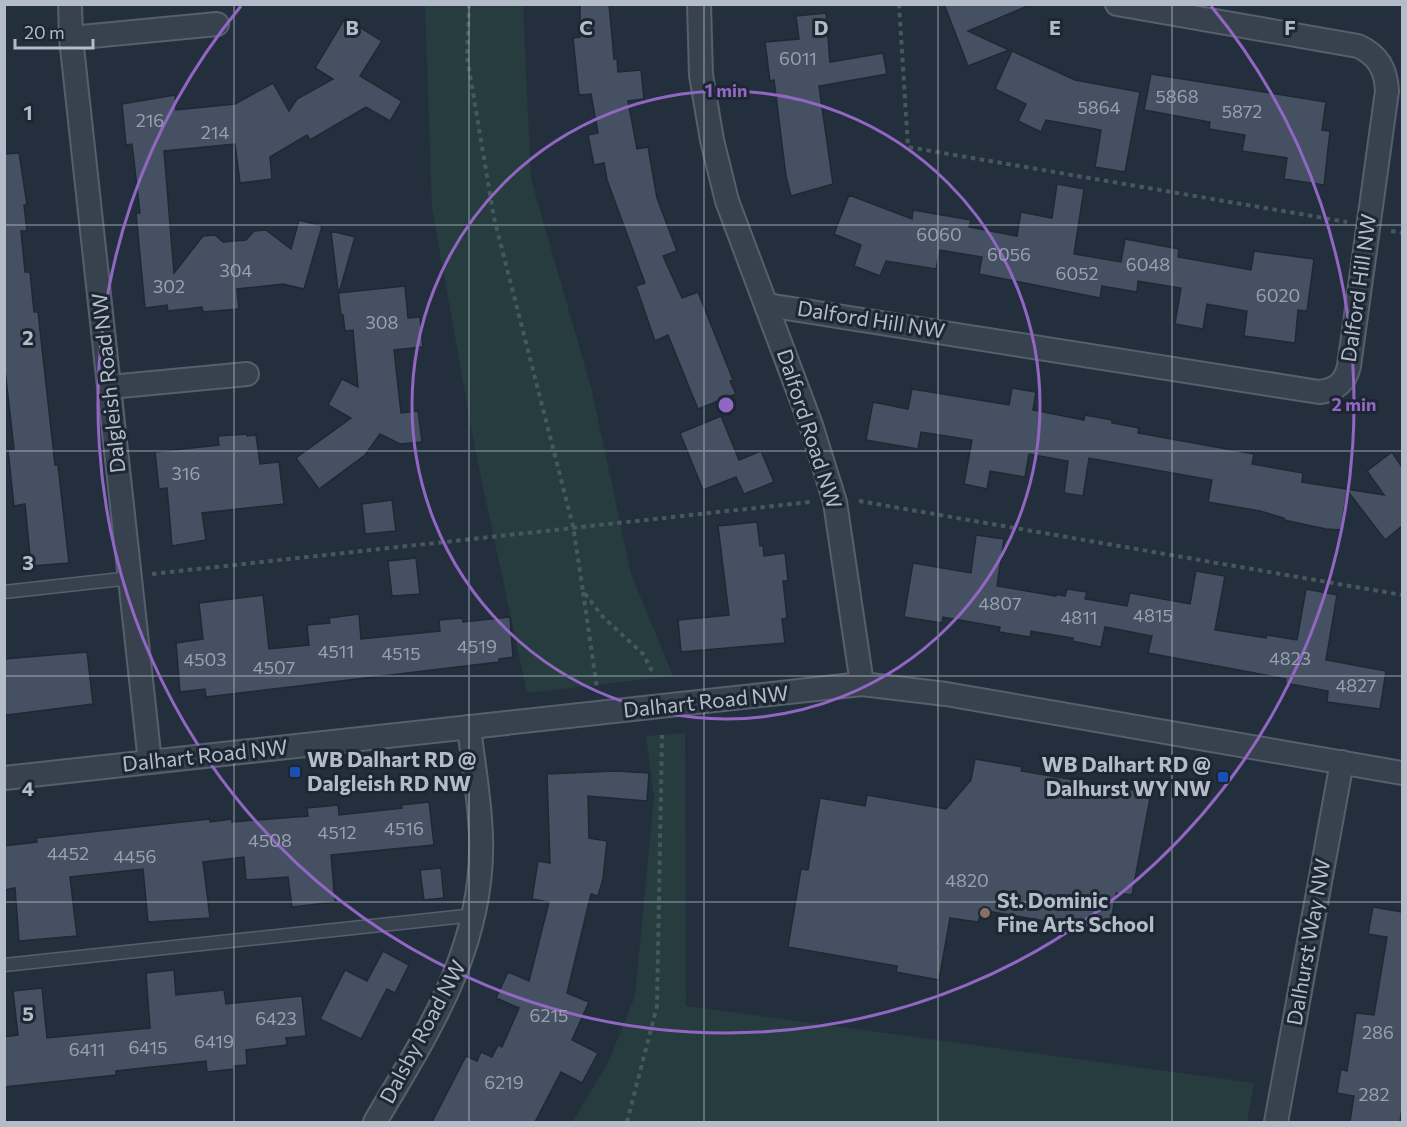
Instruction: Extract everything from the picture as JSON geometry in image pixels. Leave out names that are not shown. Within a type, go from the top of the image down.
[{"type":"street","name":"Dalgleish Road NW","points":[[70,4],[71,38],[150,762]]},
{"type":"street","name":"Dalford Road NW","points":[[699,4],[701,75],[712,140],[727,201],[811,425],[835,502],[862,684]]},
{"type":"street","name":"Dalford Hill NW","points":[[766,305],[1318,392],[1338,387],[1344,381],[1349,366],[1387,91],[1382,66],[1376,57],[1358,46],[1117,4]]},
{"type":"street","points":[[71,38],[217,24]]},
{"type":"street","points":[[110,387],[247,374]]},
{"type":"street","name":"Dalhart Road NW","points":[[4,778],[862,684],[916,689],[1402,773]]},
{"type":"street","name":"Dalsby Road NW","points":[[375,1122],[429,1030],[463,959],[475,915],[481,837],[470,727]]},
{"type":"street","name":"Dalhurst Way NW","points":[[1276,1122],[1342,762]]},
{"type":"lane","points":[[4,592],[131,578]]},
{"type":"lane","points":[[4,965],[475,915]]},
{"type":"path","points":[[469,4],[467,57],[494,218],[573,526],[597,688]]},
{"type":"path","points":[[899,4],[908,147],[1348,222]]},
{"type":"path","points":[[1389,230],[1402,233]]},
{"type":"path","points":[[131,578],[573,526],[812,502],[866,501],[1402,596]]},
{"type":"path","points":[[583,591],[603,617],[643,654],[653,673]]},
{"type":"path","points":[[627,1122],[657,1006],[662,735]]},
{"type":"green space","points":[[425,5],[523,5],[531,179],[592,391],[631,574],[673,676],[527,693],[475,449],[432,208]]},
{"type":"green space","points":[[685,733],[686,1006],[1254,1083],[1247,1122],[572,1122],[608,1063],[635,996],[654,798],[646,736]]},
{"type":"building","points":[[580,4],[609,4],[614,59],[617,59],[618,72],[641,70],[644,99],[628,101],[637,149],[648,147],[657,198],[677,251],[663,256],[682,298],[698,292],[733,380],[730,381],[736,394],[698,409],[668,335],[655,341],[636,286],[645,283],[607,180],[604,163],[594,165],[588,135],[598,133],[591,94],[579,95],[573,38],[580,37]]},
{"type":"building","points":[[944,4],[1030,5],[968,31],[1009,50],[968,66]]},
{"type":"building","points":[[826,13],[830,62],[883,53],[887,74],[819,86],[833,184],[791,196],[786,176],[774,80],[770,81],[765,42],[799,39],[796,16]]},
{"type":"building","points":[[345,18],[382,41],[360,76],[402,101],[390,121],[366,107],[310,140],[307,135],[270,157],[272,179],[240,183],[235,144],[164,151],[174,273],[203,236],[215,235],[223,242],[246,240],[254,231],[266,230],[291,249],[299,220],[322,226],[304,289],[283,284],[237,289],[239,309],[203,312],[202,307],[168,311],[167,305],[145,308],[136,213],[140,213],[132,144],[126,145],[122,104],[175,95],[176,110],[235,104],[273,83],[289,111],[297,99],[333,79],[315,68]]},
{"type":"building","points":[[1012,51],[1075,80],[1140,92],[1125,172],[1095,167],[1101,130],[1046,120],[1041,132],[1018,121],[1026,104],[995,89]]},
{"type":"building","points":[[1151,74],[1326,102],[1322,130],[1330,131],[1324,185],[1284,179],[1287,158],[1242,151],[1245,135],[1209,129],[1210,122],[1144,110]]},
{"type":"building","points":[[19,153],[27,205],[24,205],[27,231],[21,231],[25,272],[30,272],[34,312],[38,312],[55,465],[58,465],[69,563],[31,566],[25,504],[14,506],[8,450],[14,449],[4,361],[4,154]]},
{"type":"building","points":[[1057,184],[1084,189],[1074,254],[1121,262],[1125,239],[1179,249],[1178,257],[1251,270],[1254,251],[1314,259],[1307,311],[1298,310],[1295,343],[1244,336],[1247,311],[1207,304],[1203,329],[1175,324],[1181,288],[1138,281],[1137,292],[1102,286],[1100,298],[979,274],[982,257],[940,250],[936,269],[886,261],[880,276],[854,266],[861,245],[834,234],[849,195],[912,219],[913,210],[971,220],[969,227],[1017,236],[1021,212],[1052,218]]},
{"type":"building","points":[[331,231],[355,237],[339,293],[405,286],[408,318],[420,317],[423,347],[394,350],[401,413],[418,411],[422,442],[400,444],[380,434],[365,455],[319,489],[296,458],[351,418],[328,405],[342,379],[358,387],[353,330],[345,331],[343,315],[341,315]]},
{"type":"building","points":[[1012,388],[1036,392],[1033,410],[1084,420],[1085,415],[1112,420],[1112,423],[1139,428],[1138,433],[1254,454],[1252,464],[1303,473],[1302,482],[1384,495],[1367,471],[1392,452],[1402,467],[1402,526],[1385,540],[1347,490],[1341,530],[1326,529],[1284,520],[1284,518],[1260,511],[1208,502],[1212,480],[1089,458],[1083,496],[1064,493],[1068,461],[1029,454],[1025,477],[990,471],[987,489],[964,484],[972,440],[921,432],[918,449],[866,440],[873,402],[908,409],[912,389],[1009,405]]},
{"type":"building","points":[[721,416],[739,460],[761,451],[774,482],[744,494],[736,477],[703,490],[680,433]]},
{"type":"building","points":[[247,434],[247,436],[256,435],[260,464],[279,462],[284,504],[202,513],[206,540],[172,546],[167,488],[159,489],[155,452],[219,445],[218,436]]},
{"type":"building","points":[[392,500],[396,531],[365,534],[362,504]]},
{"type":"building","points":[[757,522],[760,546],[763,545],[764,556],[785,553],[788,581],[783,581],[787,618],[782,619],[785,643],[681,652],[678,620],[729,615],[718,526]]},
{"type":"building","points":[[976,535],[1004,539],[997,586],[1056,596],[1056,594],[1065,596],[1067,589],[1087,592],[1085,599],[1127,606],[1130,593],[1190,604],[1196,571],[1225,576],[1215,630],[1297,640],[1306,589],[1337,595],[1326,660],[1386,671],[1380,709],[1327,702],[1328,691],[1285,683],[1286,679],[1148,653],[1152,636],[1105,627],[1101,647],[1072,641],[1073,638],[1031,631],[1030,637],[999,632],[1000,627],[943,617],[942,623],[904,617],[913,563],[971,573]]},
{"type":"building","points":[[416,558],[420,594],[392,596],[388,561]]},
{"type":"building","points":[[263,595],[269,649],[309,645],[307,625],[330,623],[329,618],[359,614],[361,639],[440,631],[439,620],[462,618],[463,622],[510,617],[513,657],[499,659],[499,662],[206,697],[205,689],[180,692],[176,643],[203,639],[199,603]]},
{"type":"building","points":[[87,652],[93,704],[7,715],[4,712],[4,659]]},
{"type":"building","points":[[975,759],[1022,767],[1021,771],[1151,793],[1132,895],[1116,893],[1109,932],[982,910],[978,922],[950,918],[939,980],[896,972],[897,966],[788,947],[801,869],[808,870],[820,798],[865,806],[867,795],[946,809],[971,780]]},
{"type":"building","points":[[615,771],[649,773],[647,801],[588,796],[589,838],[607,841],[603,879],[598,896],[591,894],[567,993],[589,1002],[572,1040],[598,1053],[582,1083],[561,1072],[535,1122],[432,1122],[466,1056],[477,1061],[481,1052],[492,1057],[498,1045],[502,1047],[519,1008],[496,998],[508,972],[529,981],[549,902],[532,899],[538,861],[550,863],[547,774]]},
{"type":"building","points":[[429,802],[434,845],[331,855],[335,902],[292,907],[288,877],[246,880],[244,857],[203,862],[210,918],[148,922],[143,869],[70,877],[77,936],[19,941],[15,888],[4,890],[4,846],[37,842],[36,838],[210,819],[210,822],[232,819],[232,822],[308,816],[307,808],[338,805],[339,815],[402,808],[401,805]]},
{"type":"building","points":[[441,868],[444,898],[424,900],[420,870]]},
{"type":"building","points":[[1373,907],[1402,912],[1402,1108],[1400,1122],[1350,1122],[1354,1096],[1337,1093],[1341,1069],[1347,1071],[1356,1013],[1374,1015],[1387,937],[1368,934]]},
{"type":"building","points":[[383,951],[409,965],[395,993],[387,989],[361,1039],[320,1019],[345,970],[367,981]]},
{"type":"building","points":[[174,970],[176,995],[224,990],[226,1004],[302,996],[306,1036],[286,1038],[287,1045],[246,1050],[247,1065],[234,1066],[234,1069],[207,1072],[206,1061],[116,1071],[116,1075],[4,1087],[4,1037],[18,1035],[13,991],[42,988],[47,1038],[150,1028],[146,973]]},
{"type":"place","name":"WB Dalhart RD @ Dalgleish RD NW","points":[[295,772]]},
{"type":"place","name":"WB Dalhart RD @ Dalhurst WY NW","points":[[1223,777]]},
{"type":"place","name":"St. Dominic Fine Arts School","points":[[985,913]]}]
